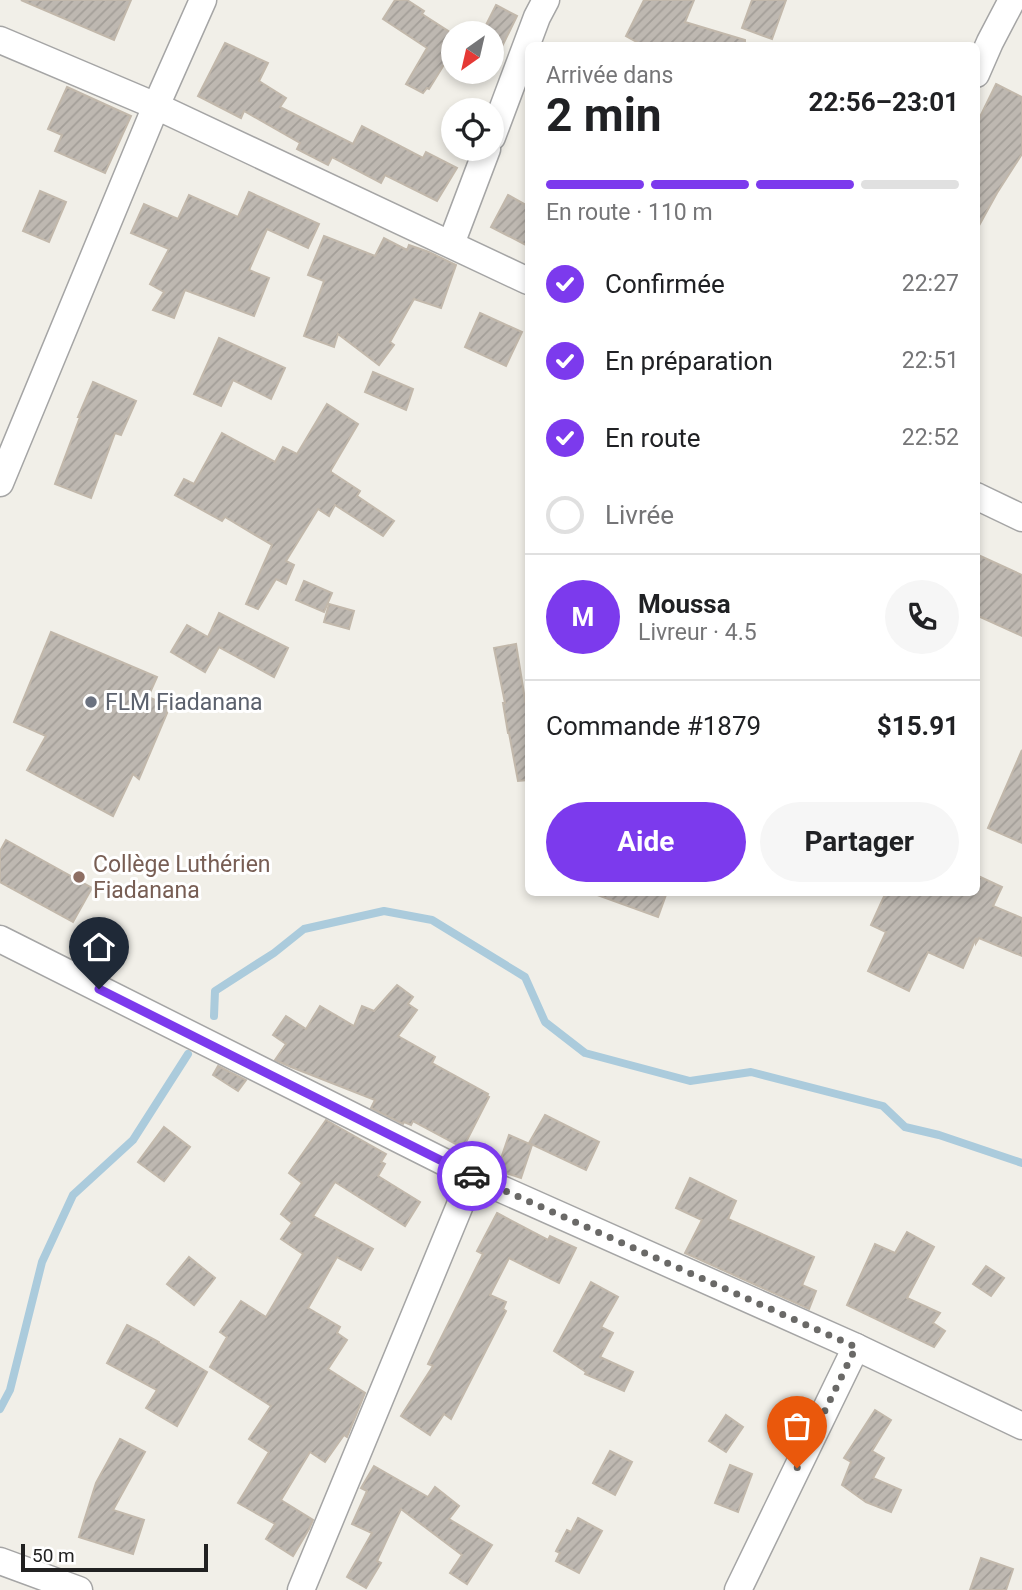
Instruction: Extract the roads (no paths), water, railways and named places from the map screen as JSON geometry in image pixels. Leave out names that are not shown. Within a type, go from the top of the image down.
[{"type":"street","points":[[0,483],[156,106],[203,0]]},
{"type":"street","points":[[528,42],[546,0]]},
{"type":"street","points":[[980,65],[1012,0]]},
{"type":"street","points":[[0,40],[156,106],[525,280]]},
{"type":"street","points":[[504,105],[525,49]]},
{"type":"street","points":[[451,244],[482,161]]},
{"type":"street","points":[[980,498],[1022,518]]},
{"type":"street","points":[[0,939],[471,1176],[856,1347],[1022,1426]]},
{"type":"street","points":[[301,1590],[471,1176]]},
{"type":"street","points":[[738,1590],[856,1347]]},
{"type":"street","points":[[0,1561],[79,1590]]},
{"type":"waterway","points":[[214,1016],[215,991],[274,953],[304,929],[384,911],[432,920],[525,977],[545,1022],[585,1053],[690,1081],[751,1072],[883,1106],[905,1127],[939,1135],[1022,1163]]},
{"type":"waterway","points":[[0,1409],[10,1390],[42,1262],[73,1195],[133,1140],[188,1054]]},
{"type":"place","name":"FLM Fiadanana","points":[[91,702]]},
{"type":"place","name":"Collège Luthérien Fiadanana","points":[[79,877]]}]
